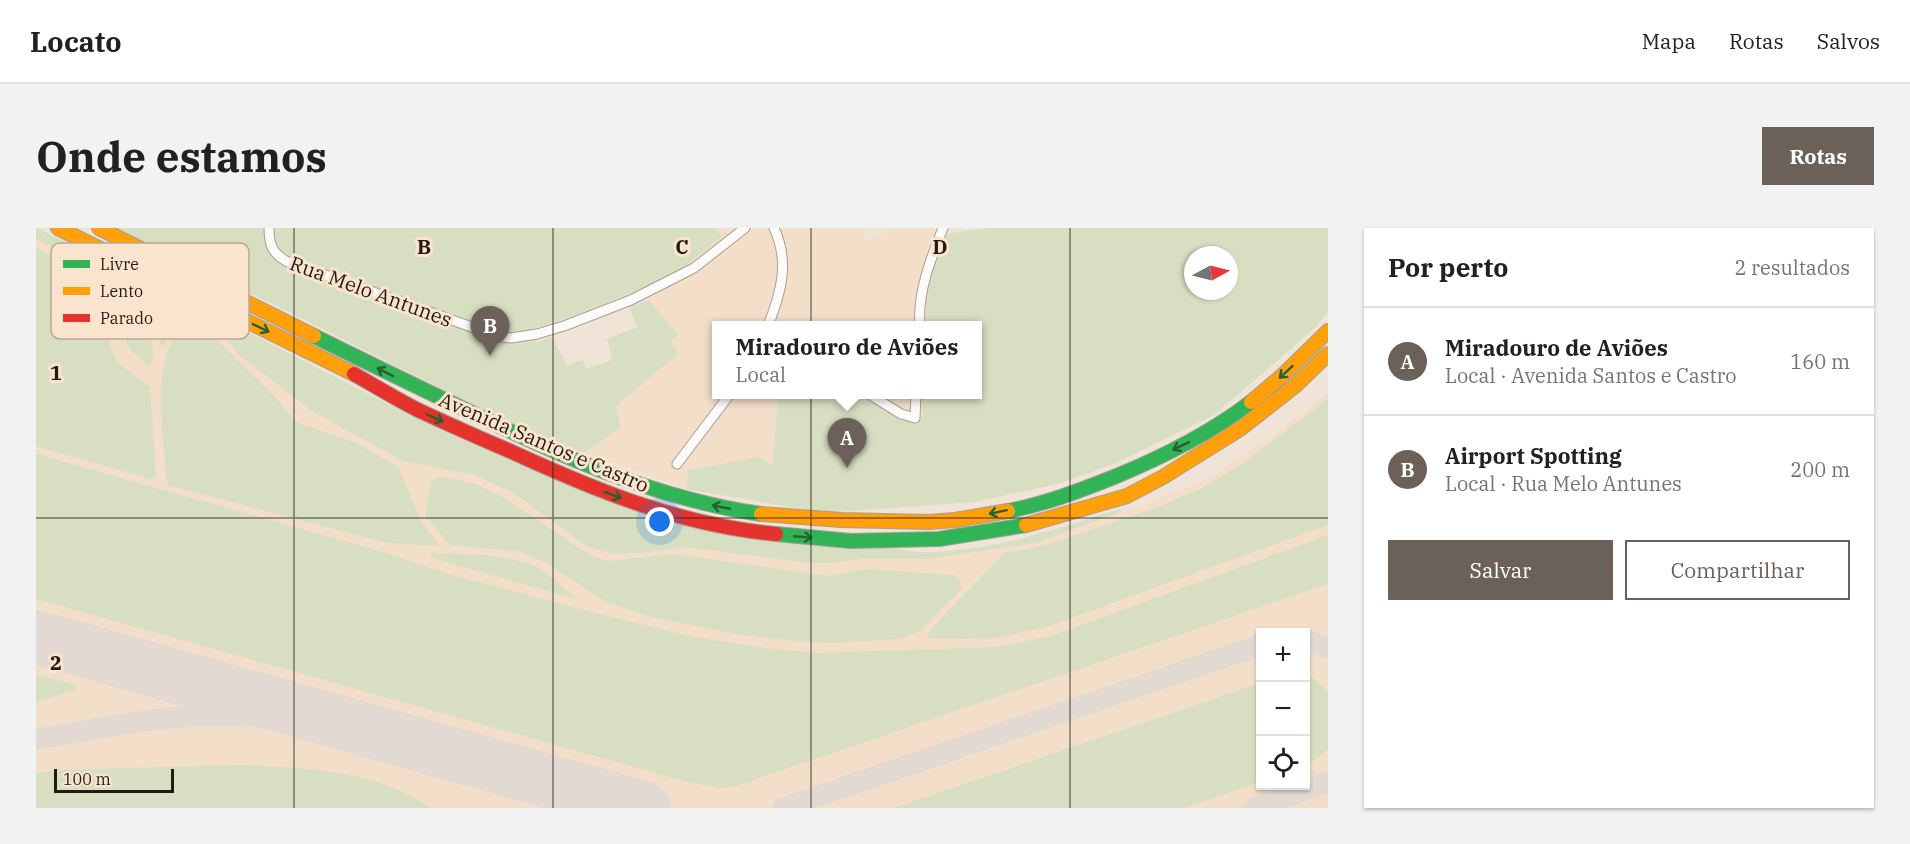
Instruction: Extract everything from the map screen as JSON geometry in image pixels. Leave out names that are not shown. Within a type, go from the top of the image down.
[{"type":"main road","name":"Avenida Santos e Castro","points":[[58,228],[88,243]]},
{"type":"main road","name":"Avenida Santos e Castro","points":[[99,228],[130,243]]},
{"type":"main road","name":"Avenida Santos e Castro","points":[[249,302],[543,448],[632,482],[680,498],[723,508],[796,517],[856,521],[951,520],[1046,502],[1122,474],[1199,437],[1231,416],[1267,389],[1328,331]]},
{"type":"main road","name":"Avenida Santos e Castro","points":[[249,322],[352,373],[416,409],[614,496],[682,518],[723,528],[851,541],[939,539],[1019,527],[1127,496],[1164,477],[1240,429],[1295,386],[1328,354]]},
{"type":"street","name":"Rua Melo Antunes","points":[[269,228],[272,250],[286,261],[497,336],[524,337],[564,326],[672,281],[711,257],[745,228]]},
{"type":"street","points":[[770,321],[783,279],[783,259],[774,228]]},
{"type":"street","points":[[920,321],[923,290],[943,228]]},
{"type":"street","points":[[677,464],[726,399]]},
{"type":"street","points":[[877,399],[901,414],[915,418],[916,399]]},
{"type":"shaded area","points":[[716,228],[860,228],[868,242],[894,228],[946,228],[928,284],[925,321],[712,321],[712,399],[778,399],[773,465],[689,470],[686,489],[585,453],[621,427],[616,406],[679,353],[670,342],[674,339],[649,300],[634,292],[678,272],[722,236]]},
{"type":"shaded area","points":[[36,239],[51,246],[51,339],[227,339],[239,355],[312,411],[403,461],[475,475],[512,492],[588,547],[611,553],[642,553],[686,546],[809,563],[828,563],[1035,543],[1154,501],[1209,478],[1272,436],[1328,393],[1328,808],[36,808]]},
{"type":"shaded area","points":[[865,399],[921,399],[923,416],[912,424]]},
{"type":"green space","points":[[36,228],[68,243],[51,243],[51,246],[36,239]]},
{"type":"green space","points":[[114,228],[716,228],[722,236],[678,272],[562,320],[534,328],[536,343],[552,337],[567,365],[583,360],[586,369],[612,360],[607,339],[637,327],[629,307],[649,300],[678,335],[670,342],[679,353],[616,406],[621,427],[585,453],[529,433],[249,293],[249,243],[145,243]]},
{"type":"green space","points":[[989,228],[1328,228],[1328,312],[1316,327],[1214,415],[1114,464],[1061,483],[975,502],[835,512],[790,507],[686,489],[689,470],[759,457],[773,465],[778,399],[865,399],[912,423],[923,416],[921,399],[982,399],[982,321],[925,321],[928,284],[945,234]]},
{"type":"green space","points":[[36,248],[51,256],[51,339],[108,339],[119,363],[150,386],[156,478],[151,479],[36,446]]},
{"type":"green space","points":[[249,333],[465,441],[555,479],[630,504],[709,526],[934,552],[1000,543],[1040,534],[1119,509],[1123,511],[1035,543],[928,559],[864,559],[809,563],[686,547],[642,553],[611,553],[588,547],[512,492],[475,475],[403,461],[312,411],[239,355],[227,339],[249,339]]},
{"type":"green space","points":[[125,339],[150,339],[153,363],[148,366],[134,354]]},
{"type":"green space","points":[[160,339],[167,339],[163,347],[159,342]]},
{"type":"green space","points":[[175,339],[215,339],[274,396],[296,422],[357,443],[396,466],[422,523],[440,546],[387,543],[168,485],[161,395],[168,351]]},
{"type":"green space","points":[[1328,399],[1328,525],[1049,626],[997,638],[929,639],[928,632],[1004,553],[1043,546],[1166,504],[1208,485],[1246,461]]},
{"type":"green space","points":[[36,454],[383,552],[448,574],[693,637],[780,650],[821,653],[998,647],[1051,636],[1328,535],[1328,584],[733,787],[719,788],[684,781],[36,599]]},
{"type":"green space","points":[[447,477],[475,484],[499,495],[591,556],[609,561],[675,554],[827,576],[866,569],[953,575],[960,580],[961,590],[920,631],[899,639],[807,642],[741,635],[647,616],[604,601],[547,563],[518,551],[450,545],[425,514],[431,481]]},
{"type":"green space","points":[[431,553],[490,556],[519,561],[544,572],[576,599],[432,558]]},
{"type":"green space","points":[[36,674],[76,685],[76,689],[36,703]]},
{"type":"green space","points":[[1310,677],[1328,692],[1328,749],[1310,763]]},
{"type":"green space","points":[[1256,684],[1256,783],[1184,808],[894,808]]},
{"type":"green space","points":[[240,765],[319,770],[358,777],[400,791],[432,808],[36,808],[36,773],[57,770]]},
{"type":"taxiway","points":[[36,638],[51,641]]},
{"type":"taxiway","points":[[1310,641],[1328,648]]},
{"type":"taxiway","points":[[783,808],[1256,646]]},
{"type":"taxiway","points":[[36,739],[135,722],[192,716],[265,718],[362,729]]},
{"type":"taxiway","points":[[1254,808],[1328,782]]},
{"type":"runway","points":[[36,637],[644,808]]},
{"type":"traffic: fast","points":[[314,336],[505,429],[611,474],[685,498],[761,514]]},
{"type":"traffic: fast","points":[[1008,511],[1075,492],[1150,461],[1202,435],[1251,402]]},
{"type":"traffic: fast","points":[[776,534],[851,541],[939,539],[1026,525]]},
{"type":"traffic: slow","points":[[58,228],[88,243]]},
{"type":"traffic: slow","points":[[99,228],[129,243]]},
{"type":"traffic: slow","points":[[249,303],[314,336]]},
{"type":"traffic: slow","points":[[249,322],[354,374]]},
{"type":"traffic: slow","points":[[1251,402],[1283,375],[1328,331]]},
{"type":"traffic: slow","points":[[1026,525],[1127,496],[1163,477],[1240,429],[1295,386],[1328,354]]},
{"type":"traffic: slow","points":[[761,514],[841,520],[929,522],[1008,511]]},
{"type":"traffic: jam","points":[[354,374],[418,410],[575,480],[640,504],[706,523],[776,534]]},
{"type":"place","name":"Airport Spotting","points":[[490,356]]},
{"type":"place","name":"Miradouro de Aviões","points":[[847,468]]}]
